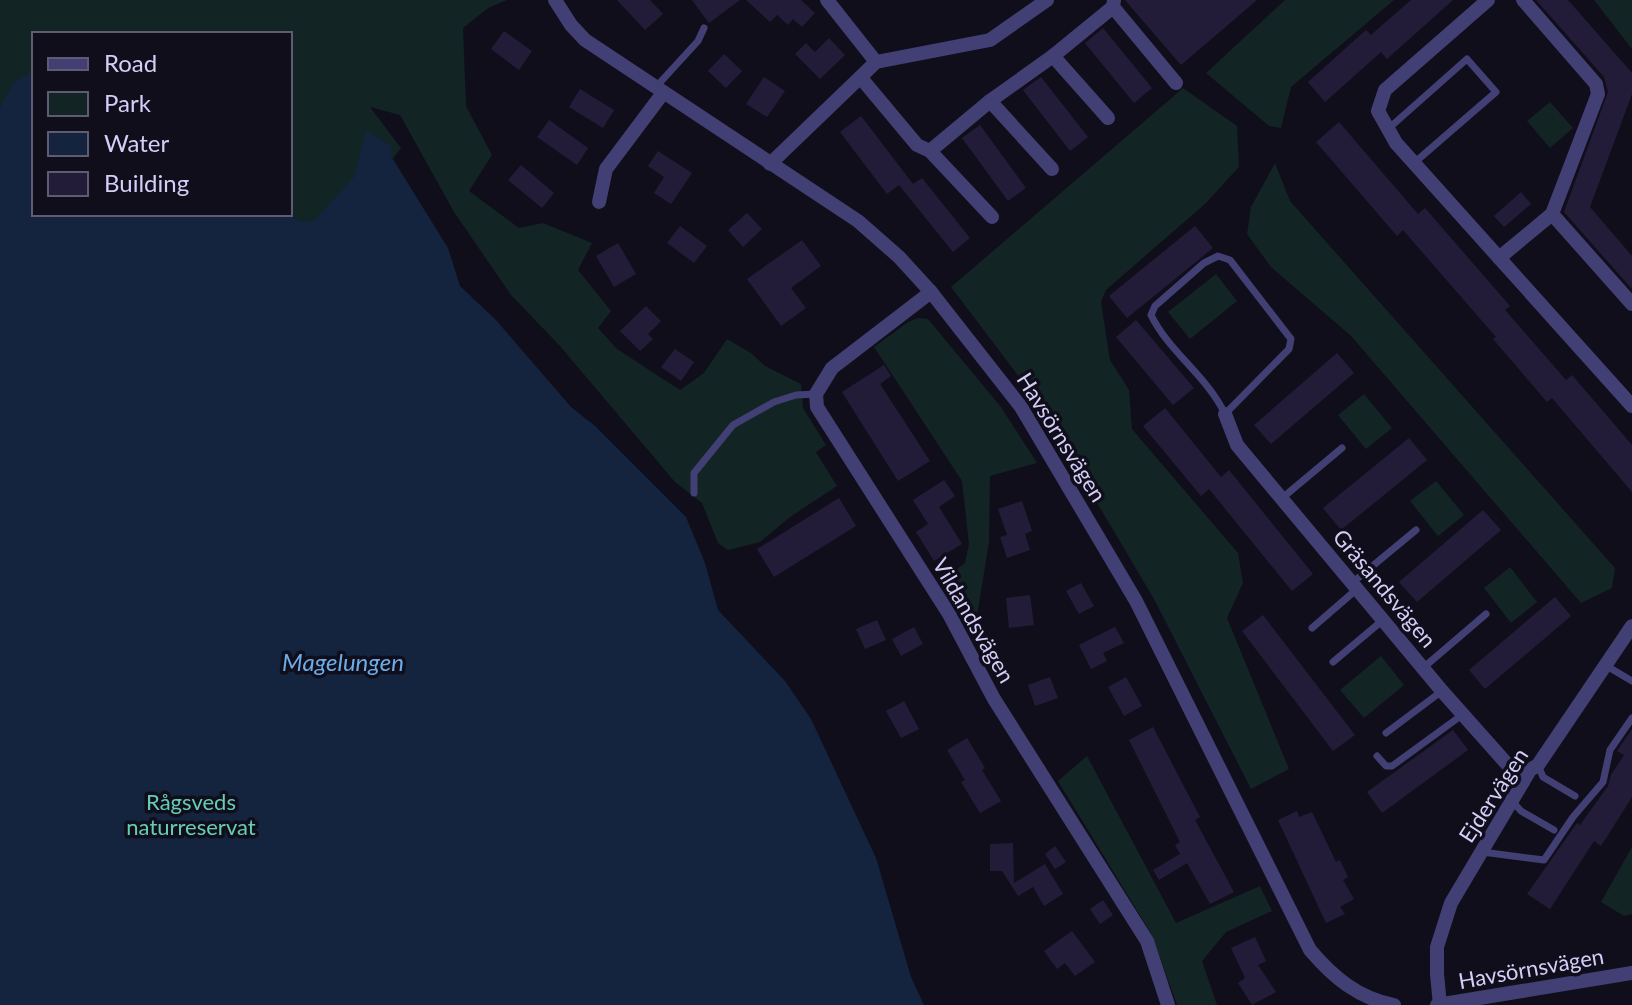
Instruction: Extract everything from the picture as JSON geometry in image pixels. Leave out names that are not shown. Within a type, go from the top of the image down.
[{"type":"street","name":"Havsörnsvägen","points":[[555,0],[585,40],[858,221],[899,257],[931,292],[1021,407],[1136,601],[1310,950],[1364,1001],[1394,1005]]},
{"type":"street","points":[[827,0],[876,62]]},
{"type":"street","points":[[770,164],[876,62],[990,40],[1047,0]]},
{"type":"street","points":[[1488,0],[1385,90],[1378,111],[1414,163],[1632,406]]},
{"type":"street","points":[[1499,258],[1552,214],[1598,94],[1596,84],[1523,0]]},
{"type":"street","points":[[930,151],[990,101],[1053,56],[1113,4],[1176,83]]},
{"type":"street","points":[[1053,56],[1108,118]]},
{"type":"street","points":[[861,78],[917,145],[930,151],[992,217]]},
{"type":"street","points":[[599,202],[606,169],[659,90]]},
{"type":"street","points":[[990,101],[1052,169]]},
{"type":"street","points":[[1552,214],[1632,304]]},
{"type":"street","points":[[816,394],[832,368],[931,292]]},
{"type":"street","name":"Vildandsvägen","points":[[816,394],[817,407],[825,423],[949,614],[994,699],[1147,941],[1168,1005]]},
{"type":"street","name":"Gräsandsvägen","points":[[1225,414],[1237,445],[1442,691],[1523,782]]},
{"type":"street","name":"Ejdervägen","points":[[1439,1005],[1437,947],[1451,903],[1530,770],[1538,765],[1631,629]]},
{"type":"street","name":"Havsörnsvägen","points":[[1439,1005],[1632,973]]},
{"type":"lane","points":[[659,90],[698,41],[704,28]]},
{"type":"lane","points":[[1388,129],[1467,59],[1496,92],[1414,163]]},
{"type":"lane","points":[[1218,256],[1230,260],[1291,339],[1289,349],[1225,414],[1215,393],[1157,328],[1151,315],[1155,306],[1204,263],[1218,256]]},
{"type":"lane","points":[[694,493],[694,473],[733,425],[774,402],[796,395],[816,394]]},
{"type":"lane","points":[[1281,499],[1342,448]]},
{"type":"lane","points":[[1312,628],[1416,530]]},
{"type":"lane","points":[[1423,668],[1486,614]]},
{"type":"lane","points":[[1333,662],[1383,620]]},
{"type":"lane","points":[[1605,665],[1632,681]]},
{"type":"lane","points":[[1386,733],[1442,691]]},
{"type":"lane","points":[[1377,756],[1386,766],[1392,766],[1463,714]]},
{"type":"lane","points":[[1482,852],[1544,860],[1573,817],[1603,782],[1610,750],[1632,718]]},
{"type":"lane","points":[[1538,765],[1543,777],[1575,796]]},
{"type":"lane","points":[[1513,802],[1521,811],[1554,830]]},
{"type":"green space","points":[[0,0],[507,0],[488,8],[463,28],[466,106],[492,155],[469,191],[519,228],[543,223],[592,243],[578,270],[611,311],[598,328],[617,349],[680,390],[704,373],[727,339],[751,353],[765,366],[801,384],[803,408],[826,445],[816,452],[837,486],[790,517],[760,542],[728,550],[718,543],[702,503],[675,482],[559,345],[511,295],[454,212],[400,115],[370,107],[401,148],[189,422],[0,1005]]},
{"type":"green space","points":[[1285,0],[1394,0],[1291,87],[1281,128],[1269,126],[1206,73]]},
{"type":"green space","points":[[1594,0],[1632,0],[1632,49]]},
{"type":"green space","points":[[1183,88],[1237,126],[1239,167],[1206,203],[1106,290],[1101,302],[1110,360],[1129,390],[1132,429],[1238,553],[1243,583],[1227,618],[1289,769],[1251,789],[1154,599],[1035,398],[951,287]]},
{"type":"green space","points":[[1550,102],[1573,128],[1550,148],[1527,121]]},
{"type":"green space","points":[[1275,163],[1290,201],[1615,568],[1612,588],[1581,603],[1351,336],[1271,267],[1247,234],[1251,207]]},
{"type":"green space","points":[[1216,274],[1237,301],[1190,339],[1168,312]]},
{"type":"green space","points":[[918,318],[928,319],[1001,407],[1037,463],[990,476],[989,542],[974,635],[940,581],[965,563],[969,544],[962,481],[874,347]]},
{"type":"green space","points":[[1364,394],[1392,428],[1366,449],[1338,415]]},
{"type":"green space","points":[[1436,481],[1464,515],[1438,536],[1410,501]]},
{"type":"green space","points":[[1510,567],[1537,602],[1511,623],[1484,588]]},
{"type":"green space","points":[[1381,656],[1404,685],[1364,718],[1340,690]]},
{"type":"green space","points":[[1087,756],[1176,923],[1260,886],[1272,911],[1226,932],[1202,961],[1217,1005],[1177,1005],[1152,935],[1058,781]]},
{"type":"green space","points":[[1632,847],[1632,914],[1624,916],[1601,902]]},
{"type":"water","name":"Magelungen","points":[[32,72],[32,216],[289,216],[302,222],[314,221],[354,177],[366,131],[392,146],[391,156],[448,248],[460,286],[496,320],[571,407],[595,426],[686,517],[705,563],[718,610],[785,681],[811,719],[876,858],[911,977],[924,1005],[0,1005],[0,108],[13,83]]},
{"type":"building","points":[[617,0],[650,0],[663,14],[645,30]]},
{"type":"building","points":[[692,0],[740,0],[709,23]]},
{"type":"building","points":[[746,0],[801,0],[815,13],[802,27],[793,19],[788,25],[777,15],[770,22]]},
{"type":"building","points":[[1125,0],[1257,0],[1181,65]]},
{"type":"building","points":[[1411,0],[1453,0],[1387,59],[1381,52],[1325,102],[1308,82],[1366,30],[1371,35]]},
{"type":"building","points":[[1536,0],[1568,0],[1632,73],[1632,94],[1590,207],[1632,256],[1632,289],[1564,212],[1608,92],[1604,77]]},
{"type":"building","points":[[1103,28],[1152,88],[1134,103],[1085,43]]},
{"type":"building","points":[[504,31],[532,51],[519,70],[491,49]]},
{"type":"building","points":[[829,38],[845,55],[820,79],[795,54],[806,43],[815,52]]},
{"type":"building","points":[[724,54],[742,71],[726,88],[708,71]]},
{"type":"building","points":[[764,77],[785,91],[767,117],[746,104]]},
{"type":"building","points":[[1041,77],[1088,137],[1070,151],[1023,90]]},
{"type":"building","points":[[580,89],[614,110],[603,128],[569,107]]},
{"type":"building","points":[[861,116],[913,184],[922,178],[970,238],[953,252],[899,185],[887,194],[840,132]]},
{"type":"building","points":[[549,120],[588,148],[577,165],[537,137]]},
{"type":"building","points":[[1339,122],[1418,214],[1425,208],[1510,306],[1505,310],[1566,380],[1572,375],[1632,445],[1632,492],[1552,398],[1547,402],[1493,339],[1496,337],[1403,230],[1397,236],[1316,142]]},
{"type":"building","points":[[980,125],[1026,188],[1008,201],[962,138]]},
{"type":"building","points":[[658,151],[692,173],[671,204],[654,193],[664,177],[648,166]]},
{"type":"building","points":[[521,165],[554,193],[542,208],[508,180]]},
{"type":"building","points":[[1521,192],[1531,204],[1504,227],[1494,216]]},
{"type":"building","points":[[747,213],[762,229],[743,247],[728,230]]},
{"type":"building","points":[[680,226],[707,246],[694,263],[667,243]]},
{"type":"building","points":[[1195,226],[1213,248],[1127,318],[1109,296]]},
{"type":"building","points":[[802,240],[821,266],[791,288],[806,308],[781,326],[747,279]]},
{"type":"building","points":[[618,243],[636,274],[614,287],[596,256]]},
{"type":"building","points":[[646,306],[661,321],[648,334],[653,339],[640,351],[620,331]]},
{"type":"building","points":[[1136,320],[1194,388],[1173,405],[1116,337]]},
{"type":"building","points":[[675,349],[694,362],[681,381],[661,367]]},
{"type":"building","points":[[1337,353],[1354,373],[1271,444],[1254,425]]},
{"type":"building","points":[[884,365],[891,376],[880,384],[930,461],[898,481],[842,392]]},
{"type":"building","points":[[1165,408],[1221,477],[1229,470],[1313,574],[1292,591],[1209,489],[1201,496],[1143,426]]},
{"type":"building","points":[[1409,438],[1427,460],[1341,530],[1323,508]]},
{"type":"building","points":[[944,480],[955,496],[939,507],[962,544],[934,561],[916,532],[928,524],[913,500]]},
{"type":"building","points":[[839,498],[856,526],[774,577],[757,549]]},
{"type":"building","points":[[1022,501],[1032,531],[1025,534],[1030,550],[1007,558],[1000,537],[1007,535],[998,509]]},
{"type":"building","points":[[1483,510],[1501,530],[1417,602],[1399,582]]},
{"type":"building","points":[[1081,583],[1094,606],[1079,614],[1066,591]]},
{"type":"building","points":[[1030,595],[1034,625],[1009,628],[1006,598]]},
{"type":"building","points":[[1555,597],[1571,616],[1485,689],[1469,670]]},
{"type":"building","points":[[1263,615],[1355,735],[1333,751],[1242,631]]},
{"type":"building","points":[[877,620],[886,640],[865,649],[856,629]]},
{"type":"building","points":[[914,627],[923,644],[901,656],[892,639]]},
{"type":"building","points":[[1115,627],[1124,643],[1103,653],[1107,661],[1091,669],[1079,645]]},
{"type":"building","points":[[1050,677],[1058,698],[1035,706],[1028,685]]},
{"type":"building","points":[[1126,677],[1142,706],[1124,716],[1108,687]]},
{"type":"building","points":[[904,701],[919,729],[901,738],[886,711]]},
{"type":"building","points":[[1153,727],[1200,817],[1195,820],[1234,892],[1210,904],[1187,863],[1159,880],[1153,870],[1180,854],[1175,845],[1180,842],[1129,740]]},
{"type":"building","points":[[1632,729],[1632,797],[1601,846],[1594,841],[1550,909],[1527,894],[1577,823],[1580,825],[1608,786],[1624,755],[1617,751]]},
{"type":"building","points":[[1453,730],[1468,750],[1382,813],[1367,792]]},
{"type":"building","points":[[967,738],[1001,801],[980,813],[961,782],[965,780],[947,750]]},
{"type":"building","points":[[1297,811],[1299,817],[1312,812],[1336,862],[1340,860],[1348,877],[1343,880],[1354,899],[1340,907],[1345,914],[1326,923],[1278,820]]},
{"type":"building","points":[[1013,843],[1014,883],[1045,864],[1063,894],[1044,906],[1033,887],[1018,896],[1002,871],[990,871],[990,844]]},
{"type":"building","points":[[1055,846],[1066,862],[1055,869],[1045,854]]},
{"type":"building","points":[[1103,900],[1113,915],[1100,924],[1090,909]]},
{"type":"building","points":[[1072,931],[1095,962],[1075,976],[1065,963],[1057,969],[1044,951]]},
{"type":"building","points":[[1255,937],[1266,961],[1258,965],[1276,992],[1252,1005],[1238,983],[1245,978],[1231,948]]},
{"type":"park label","name":"Rågsveds naturreservat","points":[[191,814]]}]
